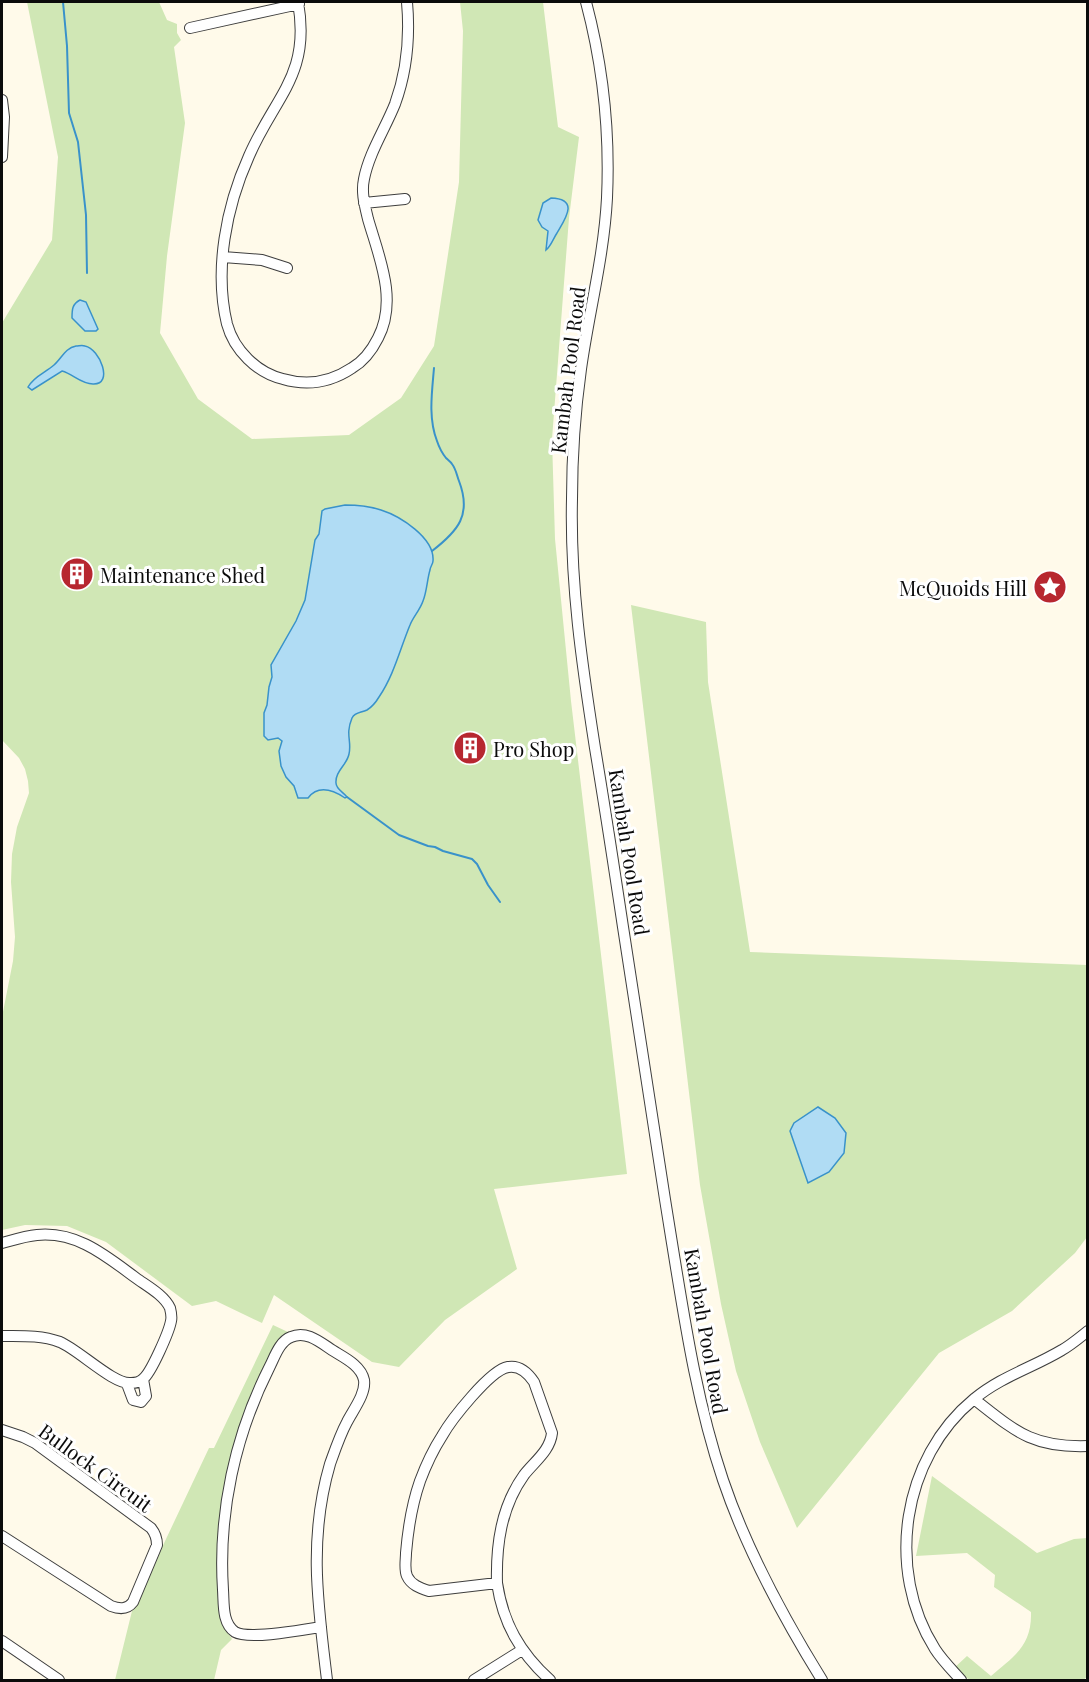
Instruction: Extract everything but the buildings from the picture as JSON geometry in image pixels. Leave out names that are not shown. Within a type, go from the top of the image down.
[{"type":"street","points":[[190,28],[298,3],[301,42],[296,69],[249,155],[238,183],[230,212],[223,257],[223,293],[228,326],[234,342],[245,356],[258,368],[282,379],[314,382],[333,378],[355,367],[365,358],[375,343],[385,321],[387,294],[364,203],[363,182],[366,169],[395,103],[405,68],[408,30],[407,2]]},
{"type":"street","name":"Kambah Pool Road","points":[[586,2],[595,34],[601,72],[608,158],[603,242],[581,371],[573,449],[572,554],[580,650],[667,1210],[693,1370],[703,1416],[724,1484],[745,1537],[770,1590],[822,1680]]},
{"type":"street","points":[[2,100],[4,117],[2,157]]},
{"type":"street","points":[[364,203],[405,199]]},
{"type":"street","points":[[223,257],[262,260],[287,268]]},
{"type":"street","points":[[2,1243],[37,1235],[52,1235],[82,1242],[102,1253],[162,1297],[170,1307],[171,1322],[151,1370],[143,1379],[127,1384],[61,1342],[38,1336],[2,1336]]},
{"type":"street","points":[[961,1680],[946,1665],[934,1647],[920,1619],[910,1588],[906,1562],[907,1522],[912,1498],[925,1461],[955,1417],[974,1399],[1011,1374],[1062,1350],[1088,1331]]},
{"type":"street","points":[[321,1627],[244,1636],[232,1630],[225,1618],[224,1606],[223,1543],[226,1508],[235,1456],[251,1407],[273,1360],[285,1340],[299,1334],[315,1338],[354,1364],[362,1374],[364,1381],[362,1392],[346,1422],[335,1450],[320,1510],[316,1541],[316,1572],[327,1680]]},
{"type":"street","points":[[497,1583],[429,1591],[419,1588],[411,1582],[406,1570],[407,1539],[419,1484],[442,1434],[476,1391],[499,1371],[515,1367],[530,1376],[534,1382],[552,1433],[548,1448],[523,1476],[508,1505],[499,1537],[496,1559],[497,1583],[506,1617],[522,1650],[550,1680]]},
{"type":"street","points":[[127,1384],[133,1400],[141,1402],[146,1396],[143,1379]]},
{"type":"street","points":[[974,1399],[1012,1429],[1029,1438],[1055,1445],[1088,1446]]},
{"type":"street","name":"Bullock Circuit","points":[[2,1430],[35,1443],[151,1528],[157,1545],[132,1602],[127,1607],[119,1609],[2,1536]]},
{"type":"street","points":[[2,1641],[59,1680]]},
{"type":"street","points":[[474,1680],[522,1650]]},
{"type":"green space","points":[[27,2],[159,2],[167,20],[177,24],[177,33],[181,40],[174,47],[185,123],[167,256],[160,333],[198,399],[252,439],[349,435],[401,398],[434,346],[459,182],[463,31],[460,2],[543,2],[558,127],[579,137],[569,218],[552,439],[555,539],[571,701],[627,1174],[494,1189],[517,1269],[445,1320],[399,1367],[372,1362],[274,1295],[262,1323],[216,1301],[192,1306],[106,1242],[67,1226],[25,1225],[2,1230],[2,1017],[13,961],[15,937],[11,882],[12,854],[17,827],[29,793],[25,769],[19,758],[2,740],[2,323],[52,240],[58,157]]},
{"type":"green space","points":[[631,605],[706,622],[708,682],[750,952],[1087,965],[1087,1237],[1075,1253],[1012,1311],[939,1353],[797,1528],[760,1442],[736,1371],[721,1304],[700,1185]]},
{"type":"green space","points":[[273,1325],[288,1332],[256,1387],[230,1457],[219,1532],[218,1600],[221,1622],[232,1639],[221,1650],[214,1680],[115,1680],[132,1611],[209,1448],[214,1448]]},
{"type":"green space","points":[[932,1476],[1037,1553],[1074,1539],[1087,1538],[1087,1677],[1083,1680],[970,1680],[953,1669],[967,1656],[991,1676],[1014,1656],[1025,1642],[1031,1624],[1031,1612],[994,1587],[995,1575],[967,1553],[916,1556]]},
{"type":"water","points":[[551,198],[565,202],[568,211],[564,222],[546,250],[548,231],[538,220],[543,203]]},
{"type":"water","points":[[80,300],[86,302],[98,329],[96,331],[85,331],[72,318],[74,305]]},
{"type":"water","points":[[76,346],[84,346],[96,353],[104,373],[99,383],[85,382],[62,371],[32,390],[28,387],[36,377],[54,365],[66,351]]},
{"type":"water","points":[[345,505],[376,509],[389,513],[406,523],[415,529],[428,544],[433,562],[423,601],[410,625],[389,680],[372,706],[352,718],[349,729],[349,754],[336,779],[337,787],[347,797],[321,790],[308,798],[298,798],[294,786],[286,777],[281,766],[279,751],[282,741],[278,738],[268,740],[264,736],[264,713],[272,677],[271,665],[305,600],[322,511]]},
{"type":"water","points":[[818,1107],[835,1118],[846,1133],[844,1153],[829,1172],[808,1183],[790,1131],[794,1123]]},
{"type":"waterway","points":[[63,2],[69,113],[78,142],[86,215],[87,273]]},
{"type":"waterway","points":[[432,551],[455,529],[463,513],[464,503],[455,470],[442,452],[434,432],[431,405],[434,368]]},
{"type":"waterway","points":[[347,797],[399,835],[472,859],[500,902]]},
{"type":"place","name":"Maintenance Shed","points":[[77,574]]},
{"type":"place","name":"McQuoids Hill","points":[[1050,587]]},
{"type":"place","name":"Pro Shop","points":[[470,748]]}]
